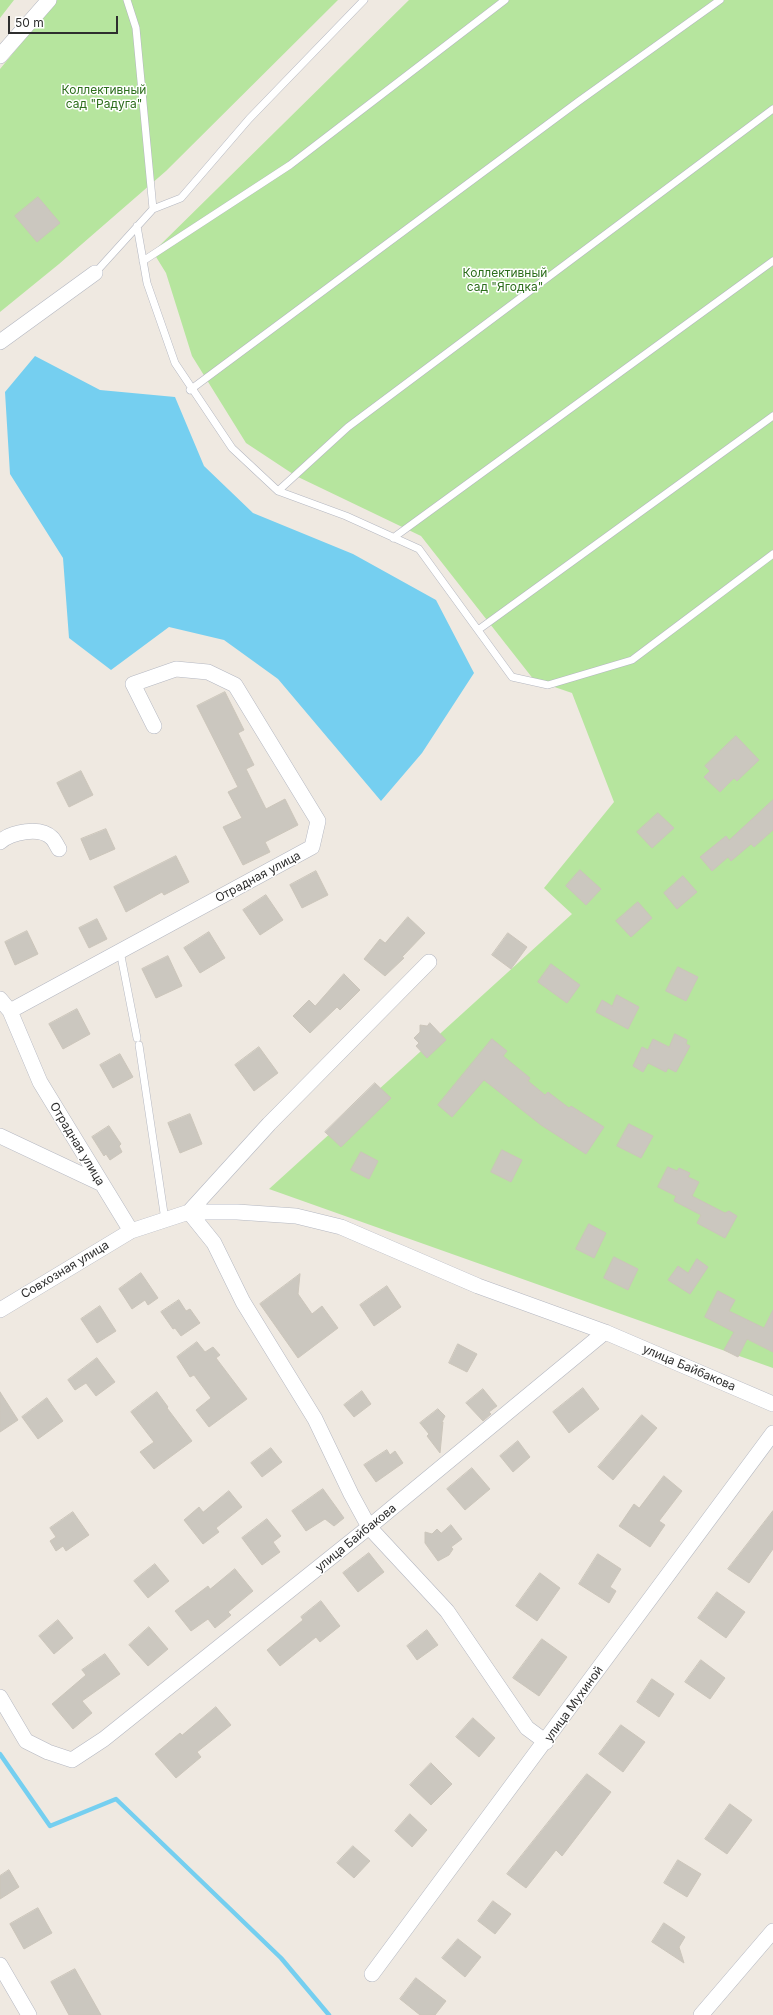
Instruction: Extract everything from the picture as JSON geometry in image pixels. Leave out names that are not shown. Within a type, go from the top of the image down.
[{"type":"street","points":[[0,56],[49,0]]},
{"type":"street","points":[[0,342],[95,273]]},
{"type":"street","name":"Отрадная улица","points":[[10,1011],[312,847],[318,821],[236,685],[208,672],[176,669],[133,684],[154,726]]},
{"type":"street","points":[[0,842],[19,833],[35,831],[52,837],[59,849]]},
{"type":"street","points":[[429,962],[269,1124],[190,1212],[214,1243],[243,1302],[315,1419],[351,1494],[369,1527],[447,1611],[527,1728],[546,1742]]},
{"type":"street","name":"Отрадная улица","points":[[0,999],[10,1011],[40,1082],[100,1183],[131,1231]]},
{"type":"street","points":[[0,1136],[100,1183]]},
{"type":"street","name":"улица Байбакова","points":[[131,1231],[190,1212],[237,1212],[296,1216],[341,1227],[478,1286],[605,1332],[773,1404]]},
{"type":"street","name":"Совхозная улица","points":[[0,1310],[131,1231]]},
{"type":"street","name":"улица Байбакова","points":[[0,1698],[26,1741],[48,1752],[72,1760],[104,1739],[369,1527],[605,1332]]},
{"type":"street","name":"улица Мухиной","points":[[372,1974],[546,1742],[773,1433]]},
{"type":"street","points":[[701,2015],[773,1931]]},
{"type":"street","points":[[0,1965],[29,2015]]},
{"type":"lane","points":[[127,0],[136,28],[153,209]]},
{"type":"lane","points":[[95,273],[153,209],[181,198],[249,119],[364,0]]},
{"type":"lane","points":[[143,261],[290,165],[506,0]]},
{"type":"lane","points":[[191,389],[579,102],[720,0]]},
{"type":"lane","points":[[278,491],[348,427],[773,109]]},
{"type":"lane","points":[[137,226],[147,283],[175,363],[232,448],[278,491],[346,516],[419,550],[512,677],[548,685],[632,660],[773,554]]},
{"type":"lane","points":[[393,538],[773,261]]},
{"type":"lane","points":[[478,630],[773,416]]},
{"type":"lane","points":[[120,951],[138,1042],[165,1220]]},
{"type":"green space","points":[[0,0],[14,0],[0,18]]},
{"type":"green space","name":"Коллективный сад \"Радуга\"","points":[[57,0],[338,0],[166,171],[59,264],[0,312],[0,69]]},
{"type":"green space","name":"Коллективный сад \"Ягодка\"","points":[[409,0],[773,0],[773,1368],[269,1189],[572,914],[544,888],[614,802],[572,693],[534,680],[421,536],[296,476],[246,443],[192,356],[166,273],[153,252]]},
{"type":"water","points":[[35,356],[100,390],[175,397],[204,466],[253,513],[353,554],[436,600],[474,673],[422,753],[381,801],[278,679],[224,640],[169,627],[111,670],[69,638],[63,558],[10,474],[5,392]]},
{"type":"building","points":[[38,197],[60,223],[37,242],[15,216]]},
{"type":"building","points":[[225,692],[244,730],[238,733],[254,765],[246,769],[266,809],[285,799],[298,825],[265,842],[270,852],[243,865],[223,827],[242,818],[228,792],[238,787],[197,706]]},
{"type":"building","points":[[736,736],[759,760],[737,781],[734,778],[720,792],[704,777],[710,771],[705,766]]},
{"type":"building","points":[[81,771],[93,795],[69,807],[57,783]]},
{"type":"building","points":[[773,800],[773,830],[754,847],[751,844],[731,861],[728,857],[712,871],[700,857],[726,836],[729,840]]},
{"type":"building","points":[[658,813],[674,828],[652,848],[637,832]]},
{"type":"building","points":[[106,829],[115,849],[90,860],[81,839]]},
{"type":"building","points":[[176,856],[189,882],[164,895],[162,892],[126,912],[114,887]]},
{"type":"building","points":[[580,870],[601,889],[586,905],[566,886]]},
{"type":"building","points":[[316,871],[328,895],[302,908],[290,885]]},
{"type":"building","points":[[683,876],[697,892],[677,909],[664,893]]},
{"type":"building","points":[[266,895],[283,920],[260,935],[243,910]]},
{"type":"building","points":[[638,902],[652,918],[631,937],[616,921]]},
{"type":"building","points":[[408,917],[425,933],[402,957],[404,958],[385,976],[364,959],[380,939],[385,943]]},
{"type":"building","points":[[97,919],[107,939],[89,948],[79,928]]},
{"type":"building","points":[[27,931],[38,954],[15,965],[5,942]]},
{"type":"building","points":[[209,932],[225,958],[200,973],[184,948]]},
{"type":"building","points":[[508,933],[527,947],[511,969],[492,955]]},
{"type":"building","points":[[168,956],[182,986],[156,998],[142,969]]},
{"type":"building","points":[[551,964],[580,985],[567,1003],[538,982]]},
{"type":"building","points":[[678,967],[698,977],[686,1001],[666,991]]},
{"type":"building","points":[[344,974],[360,990],[340,1010],[337,1007],[310,1033],[293,1016],[309,1000],[315,1006]]},
{"type":"building","points":[[617,995],[639,1007],[628,1029],[596,1012],[602,1000],[612,1006]]},
{"type":"building","points":[[77,1009],[90,1034],[63,1049],[49,1024]]},
{"type":"building","points":[[430,1023],[446,1040],[427,1058],[416,1046],[419,1043],[414,1038],[420,1032],[420,1025],[427,1026]]},
{"type":"building","points":[[675,1034],[687,1040],[686,1044],[690,1046],[676,1072],[668,1068],[666,1072],[648,1063],[643,1072],[633,1066],[642,1047],[648,1050],[653,1039],[669,1047]]},
{"type":"building","points":[[492,1039],[507,1051],[503,1056],[530,1078],[528,1081],[545,1095],[548,1092],[569,1108],[571,1106],[604,1127],[586,1154],[541,1125],[484,1080],[452,1117],[438,1105]]},
{"type":"building","points":[[259,1047],[278,1073],[254,1091],[235,1065]]},
{"type":"building","points":[[120,1054],[133,1077],[113,1088],[100,1065]]},
{"type":"building","points":[[375,1083],[391,1098],[341,1147],[325,1132]]},
{"type":"building","points":[[190,1114],[202,1144],[180,1153],[168,1123]]},
{"type":"building","points":[[629,1124],[653,1136],[641,1158],[617,1146]]},
{"type":"building","points":[[109,1126],[121,1144],[119,1146],[122,1152],[110,1160],[106,1154],[104,1156],[92,1137]]},
{"type":"building","points":[[502,1150],[522,1160],[511,1182],[491,1172]]},
{"type":"building","points":[[361,1152],[378,1161],[369,1179],[351,1170]]},
{"type":"building","points":[[668,1167],[677,1171],[679,1168],[690,1173],[688,1177],[699,1182],[692,1196],[725,1213],[729,1211],[737,1216],[725,1238],[697,1223],[701,1215],[674,1201],[676,1196],[658,1187]]},
{"type":"building","points":[[589,1224],[606,1233],[594,1258],[576,1249]]},
{"type":"building","points":[[614,1257],[638,1269],[628,1290],[604,1278]]},
{"type":"building","points":[[697,1259],[708,1267],[690,1294],[668,1280],[678,1266],[688,1273]]},
{"type":"building","points":[[141,1273],[158,1298],[148,1305],[145,1300],[132,1309],[119,1289]]},
{"type":"building","points":[[300,1274],[298,1294],[312,1314],[322,1306],[338,1328],[298,1358],[260,1304]]},
{"type":"building","points":[[387,1286],[401,1307],[374,1326],[360,1305]]},
{"type":"building","points":[[718,1291],[735,1300],[729,1311],[764,1328],[773,1310],[773,1352],[747,1339],[738,1357],[724,1350],[734,1332],[705,1317]]},
{"type":"building","points":[[179,1300],[186,1311],[190,1309],[200,1323],[181,1336],[175,1328],[173,1329],[161,1312]]},
{"type":"building","points":[[100,1306],[116,1331],[97,1343],[81,1319]]},
{"type":"building","points":[[197,1342],[205,1352],[213,1347],[220,1355],[216,1358],[247,1399],[209,1427],[196,1410],[211,1398],[194,1375],[190,1377],[177,1357]]},
{"type":"building","points":[[458,1344],[477,1354],[467,1372],[449,1363]]},
{"type":"building","points":[[97,1358],[115,1382],[96,1396],[86,1383],[75,1390],[68,1380]]},
{"type":"building","points":[[583,1388],[599,1409],[569,1433],[553,1412]]},
{"type":"building","points":[[483,1389],[497,1406],[489,1412],[491,1414],[483,1421],[466,1403]]},
{"type":"building","points":[[362,1391],[371,1404],[354,1417],[344,1405]]},
{"type":"building","points":[[0,1392],[18,1420],[0,1432]]},
{"type":"building","points":[[157,1392],[192,1441],[154,1469],[140,1452],[154,1442],[131,1412]]},
{"type":"building","points":[[47,1398],[63,1421],[38,1439],[22,1417]]},
{"type":"building","points":[[438,1409],[445,1416],[441,1424],[443,1422],[440,1453],[427,1436],[429,1434],[420,1423]]},
{"type":"building","points":[[642,1415],[657,1428],[613,1480],[598,1467]]},
{"type":"building","points":[[518,1441],[530,1457],[513,1472],[500,1456]]},
{"type":"building","points":[[271,1448],[282,1462],[262,1477],[251,1463]]},
{"type":"building","points":[[387,1450],[390,1455],[395,1451],[403,1463],[376,1482],[364,1465]]},
{"type":"building","points":[[472,1468],[490,1489],[465,1510],[447,1489]]},
{"type":"building","points":[[664,1476],[682,1491],[659,1521],[665,1525],[650,1547],[619,1526],[634,1504],[639,1508]]},
{"type":"building","points":[[323,1489],[344,1518],[334,1526],[325,1519],[306,1531],[292,1511]]},
{"type":"building","points":[[229,1491],[242,1507],[216,1528],[219,1532],[203,1544],[184,1520],[199,1507],[203,1512]]},
{"type":"building","points":[[773,1511],[773,1549],[749,1583],[728,1569]]},
{"type":"building","points":[[73,1512],[89,1535],[66,1551],[63,1546],[56,1551],[50,1541],[56,1537],[50,1528]]},
{"type":"building","points":[[267,1519],[281,1536],[273,1542],[280,1552],[262,1565],[242,1538]]},
{"type":"building","points":[[451,1525],[462,1539],[451,1547],[453,1549],[449,1555],[438,1561],[425,1543],[425,1532],[432,1534],[437,1529],[441,1533]]},
{"type":"building","points":[[369,1553],[384,1572],[358,1592],[343,1573]]},
{"type":"building","points":[[598,1554],[621,1569],[610,1587],[616,1591],[609,1603],[579,1584]]},
{"type":"building","points":[[155,1564],[169,1581],[148,1598],[134,1581]]},
{"type":"building","points":[[235,1569],[253,1591],[228,1612],[231,1615],[215,1628],[208,1619],[191,1631],[175,1611],[208,1586],[210,1589]]},
{"type":"building","points":[[540,1573],[560,1588],[537,1621],[516,1606]]},
{"type":"building","points":[[717,1592],[745,1612],[726,1638],[698,1618]]},
{"type":"building","points":[[321,1601],[340,1626],[320,1642],[316,1637],[280,1666],[267,1650],[303,1620],[301,1617]]},
{"type":"building","points":[[58,1620],[73,1638],[54,1654],[39,1636]]},
{"type":"building","points":[[149,1627],[168,1649],[148,1666],[129,1645]]},
{"type":"building","points":[[427,1630],[438,1645],[417,1660],[407,1646]]},
{"type":"building","points":[[542,1639],[567,1657],[539,1696],[513,1678]]},
{"type":"building","points":[[105,1654],[120,1674],[82,1701],[92,1713],[73,1729],[52,1704],[86,1675],[82,1670]]},
{"type":"building","points":[[701,1660],[725,1678],[710,1699],[685,1682]]},
{"type":"building","points":[[652,1679],[674,1694],[659,1717],[637,1702]]},
{"type":"building","points":[[216,1707],[231,1725],[197,1752],[201,1757],[176,1778],[155,1754],[180,1733],[182,1735]]},
{"type":"building","points":[[473,1718],[495,1738],[479,1757],[456,1737]]},
{"type":"building","points":[[621,1725],[645,1742],[623,1772],[599,1754]]},
{"type":"building","points":[[431,1763],[452,1784],[431,1805],[410,1785]]},
{"type":"building","points":[[587,1774],[611,1792],[562,1856],[556,1850],[526,1888],[507,1874]]},
{"type":"building","points":[[730,1804],[752,1820],[727,1854],[705,1839]]},
{"type":"building","points":[[410,1814],[427,1830],[412,1847],[395,1831]]},
{"type":"building","points":[[353,1846],[370,1861],[354,1878],[337,1863]]},
{"type":"building","points":[[678,1860],[701,1874],[687,1897],[664,1883]]},
{"type":"building","points":[[9,1870],[19,1887],[0,1899],[0,1876]]},
{"type":"building","points":[[493,1901],[511,1914],[495,1934],[478,1921]]},
{"type":"building","points":[[38,1908],[52,1933],[24,1949],[10,1924]]},
{"type":"building","points":[[664,1923],[685,1937],[679,1947],[684,1963],[652,1942]]},
{"type":"building","points":[[458,1939],[481,1957],[465,1977],[442,1958]]},
{"type":"building","points":[[75,1969],[101,2015],[69,2015],[51,1982]]},
{"type":"building","points":[[416,1978],[446,2001],[435,2015],[420,2015],[400,1999]]},
{"type":"waterway","points":[[0,1754],[50,1826],[116,1799],[281,1958],[329,2015]]}]
